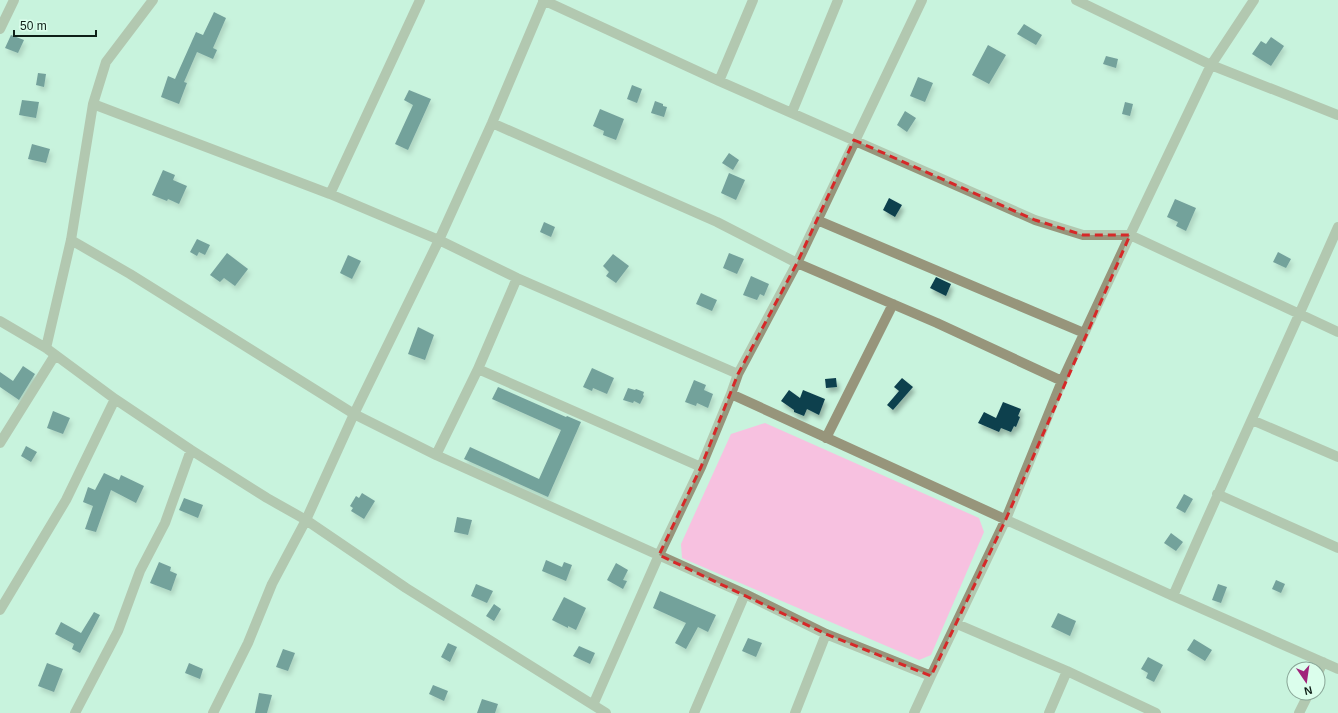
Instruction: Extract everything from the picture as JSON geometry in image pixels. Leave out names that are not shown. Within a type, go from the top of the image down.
[{"type":"street","points":[[0,29],[14,0]]},
{"type":"street","points":[[46,348],[71,240],[93,104],[106,62],[153,0]]},
{"type":"street","points":[[330,194],[420,0]]},
{"type":"street","points":[[213,713],[248,643],[272,584],[306,520],[354,414],[439,240],[492,123],[544,0],[719,81],[1035,220],[1083,235],[1130,234],[1338,332]]},
{"type":"street","points":[[719,81],[753,0]]},
{"type":"street","points":[[792,112],[838,0]]},
{"type":"street","points":[[593,705],[659,555],[701,467],[738,374],[797,263],[854,140],[922,0]]},
{"type":"street","points":[[1076,0],[1211,65],[1338,115]]},
{"type":"street","points":[[914,713],[930,676],[957,624],[1006,519],[1062,381],[1130,234],[1211,65],[1254,0]]},
{"type":"street","points":[[93,104],[330,194],[439,240],[517,278],[738,374]]},
{"type":"street","points":[[492,123],[717,222],[797,263],[938,323],[1062,381]]},
{"type":"street","points":[[817,220],[1084,333]]},
{"type":"street","points":[[1173,596],[1217,494],[1252,420],[1338,227]]},
{"type":"street","points":[[71,240],[130,274],[354,414],[436,455],[745,594],[826,634],[930,676]]},
{"type":"street","points":[[436,455],[478,369],[517,278]]},
{"type":"street","points":[[826,438],[893,304]]},
{"type":"street","points":[[0,321],[46,348],[115,399],[191,450],[267,498],[306,520],[406,588],[603,712]]},
{"type":"street","points":[[0,443],[55,355]]},
{"type":"street","points":[[478,369],[701,467]]},
{"type":"street","points":[[731,394],[1173,596],[1321,661]]},
{"type":"street","points":[[0,610],[66,500],[115,399]]},
{"type":"street","points":[[1252,420],[1338,457]]},
{"type":"street","points":[[75,713],[118,631],[140,571],[166,523],[191,450]]},
{"type":"street","points":[[1217,494],[1338,548]]},
{"type":"street","points":[[694,713],[745,594]]},
{"type":"street","points":[[957,624],[1067,671],[1156,713]]},
{"type":"street","points":[[795,713],[826,634]]},
{"type":"street","points":[[1326,663],[1338,669]]},
{"type":"street","points":[[1049,713],[1067,671]]},
{"type":"street","points":[[1300,713],[1305,701]]},
{"type":"highlighted area","points":[[854,140],[1035,220],[1083,235],[1130,235],[1006,519],[931,676],[826,634],[659,555],[701,467],[738,374],[797,263]]},
{"type":"shaded area","points":[[765,423],[979,518],[984,532],[931,655],[919,660],[682,558],[681,544],[731,434]]},
{"type":"building","points":[[214,12],[226,18],[213,48],[217,50],[213,59],[197,52],[184,82],[187,83],[179,104],[161,97],[168,76],[175,79],[196,32],[203,35]]},
{"type":"building","points":[[1024,24],[1042,35],[1036,45],[1017,34]]},
{"type":"building","points":[[11,35],[24,40],[18,53],[5,48]]},
{"type":"building","points":[[1271,37],[1284,46],[1271,66],[1252,54],[1261,41],[1266,44]]},
{"type":"building","points":[[988,45],[1006,55],[989,84],[972,75]]},
{"type":"building","points":[[1106,56],[1118,59],[1116,68],[1103,64]]},
{"type":"building","points":[[38,73],[46,74],[44,87],[36,85]]},
{"type":"building","points":[[918,77],[933,83],[925,102],[910,96]]},
{"type":"building","points":[[632,85],[642,89],[637,103],[627,99]]},
{"type":"building","points":[[409,90],[431,99],[408,150],[395,144],[413,105],[404,100]]},
{"type":"building","points":[[22,100],[39,102],[36,118],[19,115]]},
{"type":"building","points":[[655,101],[667,107],[664,117],[651,113]]},
{"type":"building","points":[[1125,102],[1133,104],[1130,116],[1122,114]]},
{"type":"building","points":[[600,109],[624,119],[616,140],[603,135],[604,131],[593,126]]},
{"type":"building","points":[[905,111],[916,118],[907,132],[897,125]]},
{"type":"building","points":[[32,144],[50,149],[46,163],[28,159]]},
{"type":"building","points":[[729,153],[739,160],[733,170],[722,163]]},
{"type":"building","points":[[163,170],[175,175],[173,180],[187,186],[179,204],[168,199],[167,201],[152,195]]},
{"type":"building","points":[[729,173],[745,180],[736,200],[721,193]]},
{"type":"building","points":[[889,198],[902,205],[895,217],[883,210]]},
{"type":"building","points":[[1175,199],[1196,208],[1186,231],[1176,226],[1178,222],[1167,217]]},
{"type":"building","points":[[544,222],[555,227],[551,237],[540,232]]},
{"type":"building","points":[[197,239],[210,245],[205,255],[199,252],[197,256],[190,252]]},
{"type":"building","points":[[1278,252],[1291,259],[1286,268],[1273,262]]},
{"type":"building","points":[[227,253],[248,269],[235,286],[224,278],[220,282],[210,275]]},
{"type":"building","points":[[729,253],[744,259],[737,274],[723,268]]},
{"type":"building","points":[[613,254],[629,266],[616,283],[606,276],[609,272],[603,266]]},
{"type":"building","points":[[348,255],[361,261],[352,279],[340,273]]},
{"type":"building","points":[[751,276],[769,284],[764,296],[760,294],[757,300],[743,295]]},
{"type":"building","points":[[936,277],[951,284],[946,296],[930,288]]},
{"type":"building","points":[[701,293],[717,300],[712,311],[696,304]]},
{"type":"building","points":[[418,327],[434,335],[425,360],[408,354]]},
{"type":"building","points":[[23,366],[35,374],[19,400],[0,387],[0,372],[13,381]]},
{"type":"building","points":[[592,368],[614,378],[607,394],[593,388],[592,391],[583,387]]},
{"type":"building","points":[[836,378],[837,387],[826,388],[825,379]]},
{"type":"building","points":[[902,378],[913,387],[893,410],[887,405],[899,391],[894,387]]},
{"type":"building","points":[[694,380],[706,385],[704,390],[713,394],[708,408],[697,403],[696,406],[685,402]]},
{"type":"building","points":[[498,387],[566,417],[567,416],[581,422],[548,497],[464,459],[470,447],[539,479],[561,430],[492,399]]},
{"type":"building","points":[[628,388],[644,392],[644,396],[640,404],[634,401],[633,403],[623,400]]},
{"type":"building","points":[[789,390],[800,398],[803,390],[825,399],[819,415],[807,409],[804,416],[794,412],[794,410],[781,401]]},
{"type":"building","points":[[1003,402],[1021,409],[1016,427],[1014,426],[1011,432],[1001,428],[999,432],[978,423],[984,412],[996,418]]},
{"type":"building","points":[[53,411],[70,418],[63,434],[47,428]]},
{"type":"building","points":[[26,446],[37,452],[31,462],[21,456]]},
{"type":"building","points":[[104,473],[119,480],[121,475],[144,486],[136,503],[111,490],[96,532],[85,529],[93,506],[83,502],[88,487],[95,490]]},
{"type":"building","points":[[362,493],[375,501],[364,519],[351,511],[353,508],[350,506],[356,496],[359,498]]},
{"type":"building","points":[[1184,494],[1193,499],[1185,513],[1176,508]]},
{"type":"building","points":[[184,498],[203,505],[198,518],[179,510]]},
{"type":"building","points":[[457,517],[472,520],[468,535],[454,532]]},
{"type":"building","points":[[1171,533],[1183,542],[1176,551],[1164,543]]},
{"type":"building","points":[[546,560],[562,567],[564,562],[572,565],[566,581],[542,571]]},
{"type":"building","points":[[159,562],[171,567],[170,571],[177,574],[171,591],[150,583]]},
{"type":"building","points":[[616,563],[628,570],[623,580],[627,581],[623,589],[607,580]]},
{"type":"building","points":[[1276,580],[1285,584],[1281,593],[1272,589]]},
{"type":"building","points":[[476,584],[493,591],[487,603],[471,596]]},
{"type":"building","points":[[1218,584],[1227,587],[1221,603],[1212,600]]},
{"type":"building","points":[[660,591],[716,615],[708,632],[698,627],[686,649],[675,643],[686,623],[653,608]]},
{"type":"building","points":[[564,597],[586,608],[576,630],[568,626],[568,628],[552,620]]},
{"type":"building","points":[[494,604],[501,609],[494,621],[486,616]]},
{"type":"building","points":[[94,612],[100,615],[80,653],[72,649],[74,644],[55,634],[61,622],[81,633]]},
{"type":"building","points":[[1058,613],[1076,621],[1070,636],[1051,627]]},
{"type":"building","points":[[748,638],[762,643],[756,657],[742,651]]},
{"type":"building","points":[[1194,639],[1212,650],[1205,661],[1187,650]]},
{"type":"building","points":[[448,643],[457,647],[450,662],[441,657]]},
{"type":"building","points":[[579,646],[595,653],[590,664],[573,656]]},
{"type":"building","points":[[283,649],[295,653],[288,671],[276,667]]},
{"type":"building","points":[[1148,657],[1163,665],[1154,682],[1146,678],[1148,673],[1141,669]]},
{"type":"building","points":[[47,663],[63,669],[54,692],[38,686]]},
{"type":"building","points":[[189,663],[203,669],[200,679],[185,673]]},
{"type":"building","points":[[433,685],[448,691],[444,701],[429,694]]},
{"type":"building","points":[[259,693],[272,695],[267,713],[255,713]]},
{"type":"building","points":[[482,699],[498,704],[495,713],[477,713]]}]
